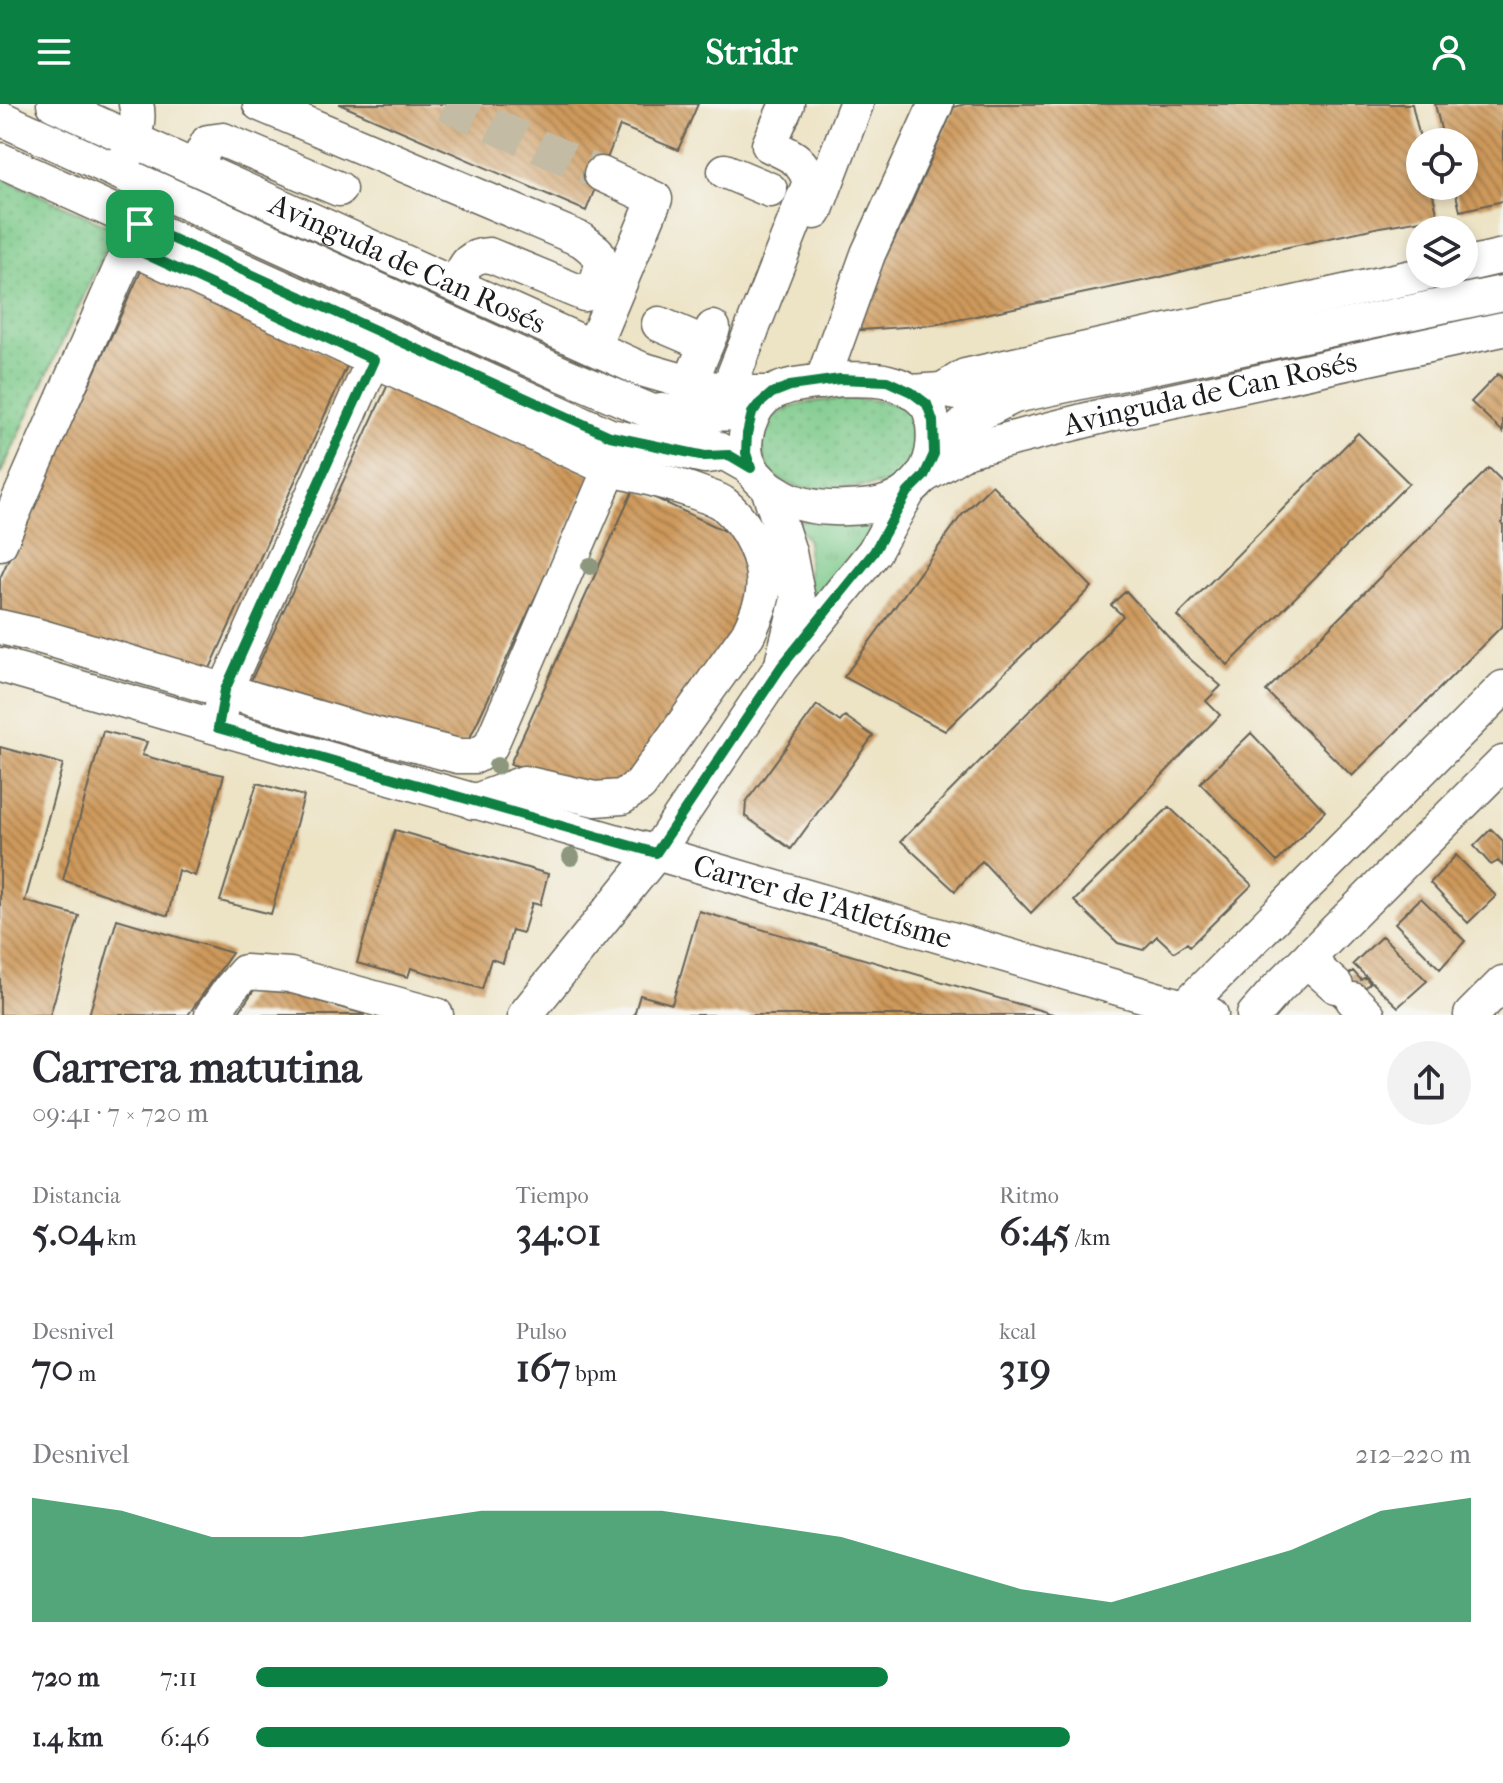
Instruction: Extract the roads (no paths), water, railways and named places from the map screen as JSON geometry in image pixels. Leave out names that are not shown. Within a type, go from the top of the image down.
[{"type":"street","name":"Avinguda de Can Rosés","points":[[54,104],[134,140],[207,145],[456,285],[641,369],[750,397]]},
{"type":"street","points":[[119,172],[134,140],[136,104]]},
{"type":"street","points":[[260,104],[582,240],[597,252],[602,265],[596,285],[584,294],[485,246],[470,259],[456,285]]},
{"type":"street","points":[[781,667],[798,599],[789,552],[749,470],[746,443],[750,397],[810,182],[797,158],[769,145],[787,104]]},
{"type":"street","points":[[750,397],[856,104]]},
{"type":"street","points":[[822,382],[868,254],[936,104]]},
{"type":"street","name":"Avinguda de Can Rosés","points":[[0,118],[650,411],[749,470]]},
{"type":"street","points":[[207,145],[223,140],[339,189]]},
{"type":"street","points":[[0,160],[135,236],[380,347],[610,436],[616,454],[490,747],[476,756],[458,756],[389,738],[0,627]]},
{"type":"street","points":[[725,171],[770,190]]},
{"type":"street","points":[[593,347],[655,199],[601,174]]},
{"type":"street","points":[[0,543],[135,236]]},
{"type":"street","points":[[1478,262],[1503,256]]},
{"type":"street","points":[[750,397],[790,386],[840,379],[887,381],[927,391],[965,376],[1406,278]]},
{"type":"street","name":"Avinguda de Can Rosés","points":[[927,391],[972,396],[1014,396],[1503,293]]},
{"type":"street","points":[[659,324],[710,336],[690,383]]},
{"type":"street","name":"Avinguda de Can Rosés","points":[[922,474],[967,450],[1111,414],[1503,329]]},
{"type":"street","points":[[218,728],[225,690],[380,347]]},
{"type":"street","points":[[525,1015],[656,853],[781,667],[874,552],[922,474],[933,421],[927,404],[927,391]]},
{"type":"street","name":"Avinguda de Can Rosés","points":[[922,474],[972,417],[1014,396]]},
{"type":"street","name":"Avinguda de Can Rosés","points":[[650,411],[697,414],[750,397]]},
{"type":"street","points":[[616,454],[705,456],[749,470],[792,501],[825,509],[878,507],[922,474]]},
{"type":"street","points":[[473,802],[524,783],[595,799],[622,797],[640,785],[748,634],[756,617],[763,593],[762,567],[752,539],[740,521],[722,502],[683,487],[616,454]]},
{"type":"street","name":"Carrer de l'Atletísme","points":[[0,665],[656,853],[1191,1012]]},
{"type":"street","points":[[1191,1012],[1503,688]]},
{"type":"street","points":[[1254,1015],[1503,763]]},
{"type":"street","points":[[1312,954],[1318,970],[1352,1000]]},
{"type":"street","points":[[212,1015],[245,972],[290,975],[436,1015]]},
{"type":"tunnel","points":[[445,104],[601,174]]}]
